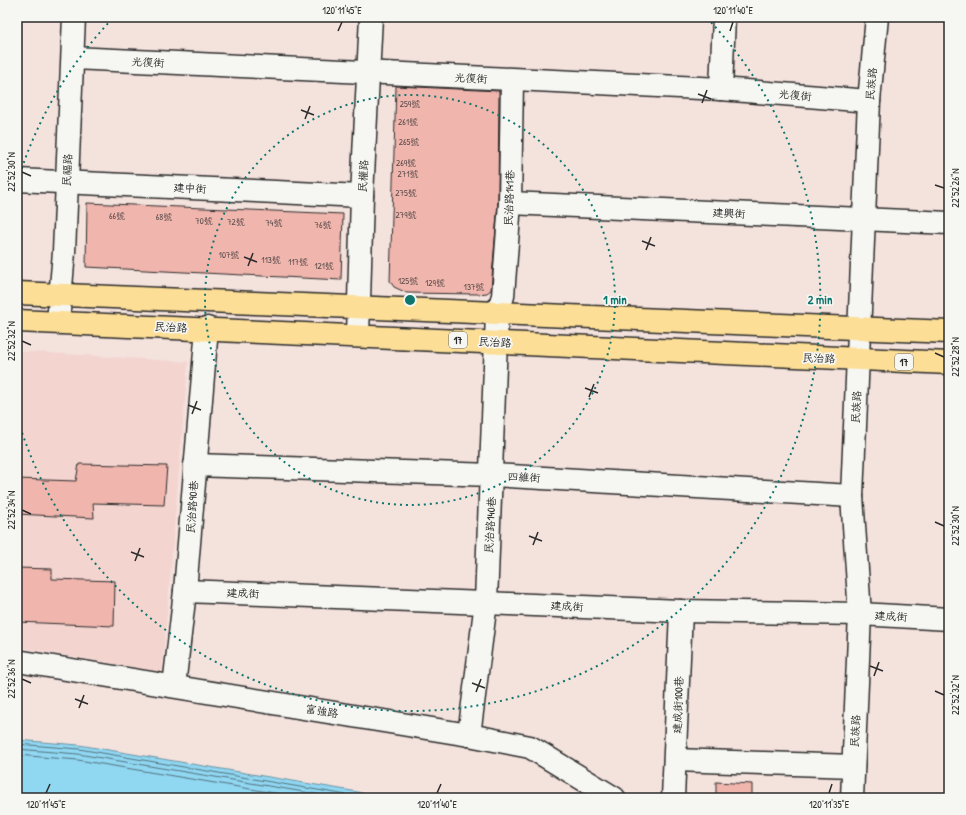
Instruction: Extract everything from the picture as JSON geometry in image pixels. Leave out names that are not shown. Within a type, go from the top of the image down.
[{"type":"main road","points":[[17,293],[949,332]]},
{"type":"main road","name":"民治路","points":[[17,321],[207,328],[949,363]]},
{"type":"street","name":"民福路","points":[[58,322],[64,252],[74,17]]},
{"type":"street","name":"民權路","points":[[358,336],[362,196],[371,17]]},
{"type":"street","points":[[721,89],[724,17]]},
{"type":"street","name":"民族路","points":[[852,798],[860,614],[852,496],[869,101],[877,17]]},
{"type":"street","name":"光復街","points":[[73,58],[721,89],[869,101]]},
{"type":"street","name":"民治路141巷","points":[[497,314],[503,296],[510,202],[512,80]]},
{"type":"street","name":"建中街","points":[[17,180],[362,196]]},
{"type":"street","name":"建興街","points":[[510,202],[865,220],[949,222]]},
{"type":"street","name":"民治路140巷","points":[[470,735],[486,602],[497,314]]},
{"type":"street","name":"民治路90巷","points":[[174,686],[186,591],[207,328]]},
{"type":"street","name":"四維街","points":[[195,465],[492,475],[852,496]]},
{"type":"street","name":"建成街","points":[[186,591],[681,611],[860,614],[949,619]]},
{"type":"street","name":"建成街100巷","points":[[672,798],[676,760],[681,611]]},
{"type":"street","name":"富強路","points":[[17,661],[470,735],[530,747],[614,798]]},
{"type":"street","points":[[676,760],[853,766]]},
{"type":"shaded area","points":[[17,351],[188,362],[162,672],[17,647]]},
{"type":"water","points":[[17,740],[79,745],[358,792],[377,798],[17,798]]},
{"type":"building","points":[[396,86],[499,91],[498,202],[491,290],[487,293],[407,293],[394,287],[390,281]]},
{"type":"building","points":[[87,203],[343,214],[341,280],[86,267]]},
{"type":"building","points":[[79,464],[167,466],[164,505],[93,503],[94,518],[17,514],[17,479],[76,481]]},
{"type":"building","points":[[17,568],[52,569],[52,579],[115,581],[114,626],[17,622]]},
{"type":"building","points":[[716,782],[752,784],[752,798],[716,798]]}]
